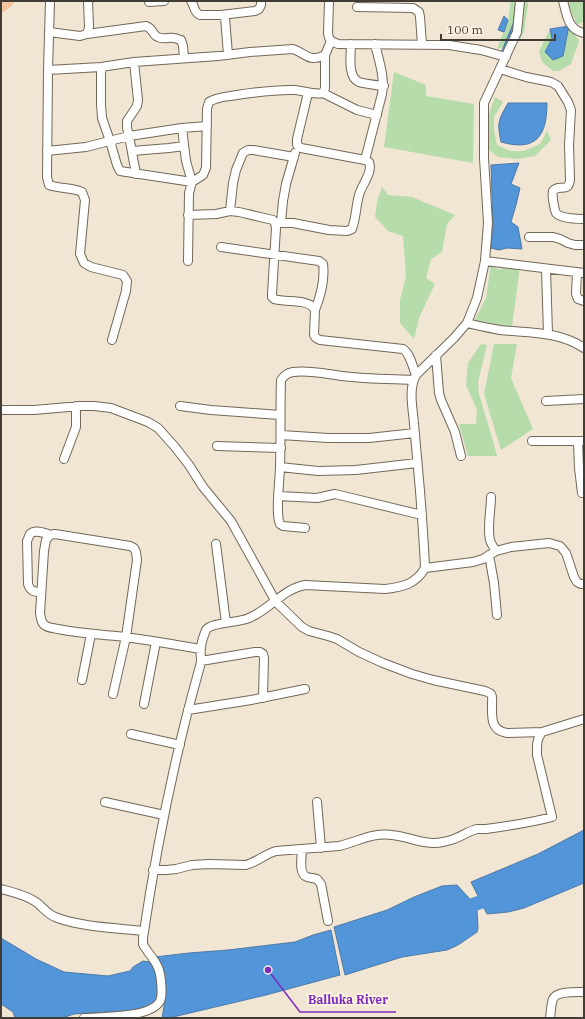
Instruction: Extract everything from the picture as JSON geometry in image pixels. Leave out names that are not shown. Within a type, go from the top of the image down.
[{"type":"main road","points":[[1,6],[8,1]]},
{"type":"street","points":[[50,1],[47,177],[49,185],[56,188],[75,189],[82,192],[85,200],[80,254],[84,263],[91,267],[123,274],[127,281],[126,291],[112,340]]},
{"type":"street","points":[[87,34],[89,27],[88,1]]},
{"type":"street","points":[[149,2],[164,1]]},
{"type":"street","points":[[191,1],[193,3],[194,11],[200,15],[221,15],[255,11],[262,5],[261,1]]},
{"type":"street","points":[[323,93],[325,88],[325,55],[331,41],[328,33],[329,1]]},
{"type":"street","points":[[84,1018],[124,1016],[141,1013],[153,1007],[160,1001],[161,981],[159,970],[143,945],[143,938],[164,815],[201,661],[200,649],[206,630],[212,626],[253,617],[297,586],[305,585],[385,589],[395,588],[415,581],[422,574],[425,568],[412,385],[414,378],[467,323],[477,298],[485,261],[488,223],[484,158],[484,103],[517,32],[520,1]]},
{"type":"street","points":[[563,1],[568,22],[573,28],[584,33]]},
{"type":"street","points":[[357,7],[413,8],[419,12],[422,44]]},
{"type":"street","points":[[221,15],[224,17],[226,22],[228,54]]},
{"type":"street","points":[[49,32],[80,36],[146,26],[152,30],[157,37],[175,38],[181,40],[184,58]]},
{"type":"street","points":[[331,41],[338,44],[448,45],[481,50],[506,57]]},
{"type":"street","points":[[351,44],[351,70],[354,79],[360,82],[384,86]]},
{"type":"street","points":[[365,160],[384,86],[375,44]]},
{"type":"street","points":[[48,70],[101,67],[134,62],[293,49],[310,58],[319,58],[325,55]]},
{"type":"street","points":[[134,62],[138,100],[137,106],[127,121],[127,128],[136,174]]},
{"type":"street","points":[[101,67],[102,118],[117,165],[120,171],[136,174],[192,182],[203,175],[206,168],[208,105],[212,100],[237,95],[297,90],[308,93],[323,93],[357,110],[377,115]]},
{"type":"street","points":[[500,69],[526,78],[550,82],[558,86],[568,102],[571,110],[569,145],[570,184],[565,188],[555,189],[552,195],[555,211],[558,215],[563,217],[584,219]]},
{"type":"street","points":[[308,93],[278,222],[274,255],[272,297],[276,300],[308,303],[313,306],[315,310]]},
{"type":"street","points":[[47,151],[86,147],[129,136],[207,126]]},
{"type":"street","points":[[182,128],[186,161],[192,182],[189,193],[188,261]]},
{"type":"street","points":[[188,215],[216,214],[230,211],[278,222],[293,223],[329,230],[347,232],[352,229],[360,193],[369,172],[369,162],[301,148],[297,145]]},
{"type":"street","points":[[132,152],[184,146]]},
{"type":"street","points":[[230,211],[235,176],[243,153],[248,150],[253,150],[294,157]]},
{"type":"street","points":[[529,238],[553,237],[575,245],[584,245]]},
{"type":"street","points":[[221,246],[319,261],[323,264],[324,269],[321,290],[315,310],[314,332],[316,338],[320,340],[406,350],[414,378]]},
{"type":"street","points":[[485,261],[580,273],[576,294],[578,299],[584,301]]},
{"type":"street","points":[[546,269],[548,334]]},
{"type":"street","points":[[467,323],[501,330],[548,334],[579,344],[584,348]]},
{"type":"street","points":[[436,355],[439,393],[455,432],[461,456]]},
{"type":"street","points":[[306,528],[283,526],[280,524],[278,519],[281,448],[281,380],[284,375],[292,372],[305,371],[343,376],[414,378]]},
{"type":"street","points":[[546,401],[584,399]]},
{"type":"street","points":[[64,459],[76,427],[76,406]]},
{"type":"street","points":[[1,410],[34,410],[94,406],[111,408],[148,422],[158,428],[189,465],[203,487],[231,521],[278,599],[302,627],[309,631],[328,636],[383,663],[412,674],[490,693],[492,697],[492,717],[494,724],[497,729],[503,733],[542,732],[584,719]]},
{"type":"street","points":[[180,406],[280,416]]},
{"type":"street","points":[[281,435],[328,438],[369,438],[415,433]]},
{"type":"street","points":[[532,441],[581,441],[579,468],[582,493]]},
{"type":"street","points":[[217,446],[281,448]]},
{"type":"street","points":[[280,467],[318,471],[356,470],[417,463]]},
{"type":"street","points":[[278,496],[317,498],[335,494],[422,515]]},
{"type":"street","points":[[492,497],[489,539],[493,553],[497,614]]},
{"type":"street","points":[[41,592],[34,592],[29,588],[28,584],[28,541],[29,536],[34,532],[44,532],[51,535],[55,534],[130,546],[134,548],[137,560],[126,637],[113,694]]},
{"type":"street","points":[[51,535],[47,537],[45,546],[40,613],[42,624],[46,627],[62,630],[126,637],[200,649]]},
{"type":"street","points":[[425,568],[473,562],[511,547],[549,543],[560,546],[566,553],[574,577],[577,582],[584,584]]},
{"type":"street","points":[[216,544],[226,623]]},
{"type":"street","points":[[82,680],[91,634]]},
{"type":"street","points":[[144,704],[156,642]]},
{"type":"street","points":[[201,661],[255,652],[264,654],[263,698]]},
{"type":"street","points":[[188,710],[263,698],[305,689]]},
{"type":"street","points":[[154,870],[176,869],[192,865],[209,864],[246,865],[269,853],[284,850],[321,848],[348,844],[364,838],[382,834],[392,834],[432,843],[444,842],[476,829],[528,823],[552,817],[536,744],[538,737],[542,732]]},
{"type":"street","points":[[131,734],[180,745]]},
{"type":"street","points":[[105,802],[164,815]]},
{"type":"street","points":[[317,802],[321,848]]},
{"type":"street","points":[[302,849],[302,873],[307,877],[317,879],[321,884],[328,921]]},
{"type":"street","points":[[1,889],[29,898],[36,902],[45,911],[67,921],[144,931]]},
{"type":"street","points":[[550,1018],[552,1000],[554,996],[571,992],[584,992]]},
{"type":"green space","points":[[511,1],[516,1],[513,24],[504,47],[497,49],[508,20]]},
{"type":"green space","points":[[524,1],[528,1],[528,5],[524,32],[519,42]]},
{"type":"green space","points":[[567,1],[584,1],[584,21],[577,25]]},
{"type":"green space","points":[[569,26],[579,41],[571,64],[559,71],[553,71],[542,62],[539,51],[550,29],[552,39],[545,52],[563,56]]},
{"type":"green space","points":[[394,72],[426,85],[426,96],[474,104],[473,163],[384,147]]},
{"type":"green space","points":[[495,97],[503,102],[494,117],[494,131],[497,145],[510,151],[524,151],[540,144],[547,131],[551,140],[535,156],[518,159],[498,157],[489,150],[488,116]]},
{"type":"green space","points":[[382,187],[388,195],[412,197],[455,215],[447,224],[442,252],[431,259],[426,278],[435,284],[419,318],[414,339],[400,323],[400,300],[406,276],[403,236],[388,231],[375,217],[377,202]]},
{"type":"green space","points":[[491,264],[499,270],[509,265],[520,266],[512,327],[491,326],[474,321],[486,298]]},
{"type":"green space","points":[[481,344],[487,345],[478,382],[479,394],[497,456],[468,456],[459,424],[476,424],[477,410],[466,385],[468,363]]},
{"type":"green space","points":[[494,344],[517,344],[511,378],[533,429],[501,450],[484,394]]},
{"type":"water","points":[[516,1],[519,1],[516,30],[506,50],[501,53],[513,24]]},
{"type":"water","points":[[504,16],[508,20],[504,32],[498,30]]},
{"type":"water","points":[[569,26],[563,56],[553,60],[545,52],[552,39],[550,29]]},
{"type":"water","points":[[508,103],[547,103],[545,124],[537,139],[531,143],[523,145],[513,145],[501,142],[499,122]]},
{"type":"water","points":[[519,163],[511,184],[520,188],[511,222],[518,227],[522,249],[507,248],[499,250],[491,248],[493,227],[491,165]]},
{"type":"water","points":[[584,830],[584,883],[524,908],[508,912],[487,914],[471,882],[538,854]]},
{"type":"water","points":[[457,885],[469,898],[477,910],[477,932],[458,945],[447,950],[402,957],[345,975],[334,927],[387,910],[442,886]]},
{"type":"water","points":[[331,930],[340,975],[266,995],[173,1017],[162,1018],[165,985],[155,957],[295,942]]},
{"type":"water","points":[[1,938],[36,959],[64,972],[108,976],[130,971],[133,967],[143,961],[150,962],[153,965],[158,980],[157,997],[153,1004],[138,1011],[74,1014],[62,1018],[15,1018],[13,1012],[1,1004]]},
{"type":"waterway","points":[[455,911],[498,896]]},
{"type":"place","name":"Balluka River","points":[[268,970]]}]
